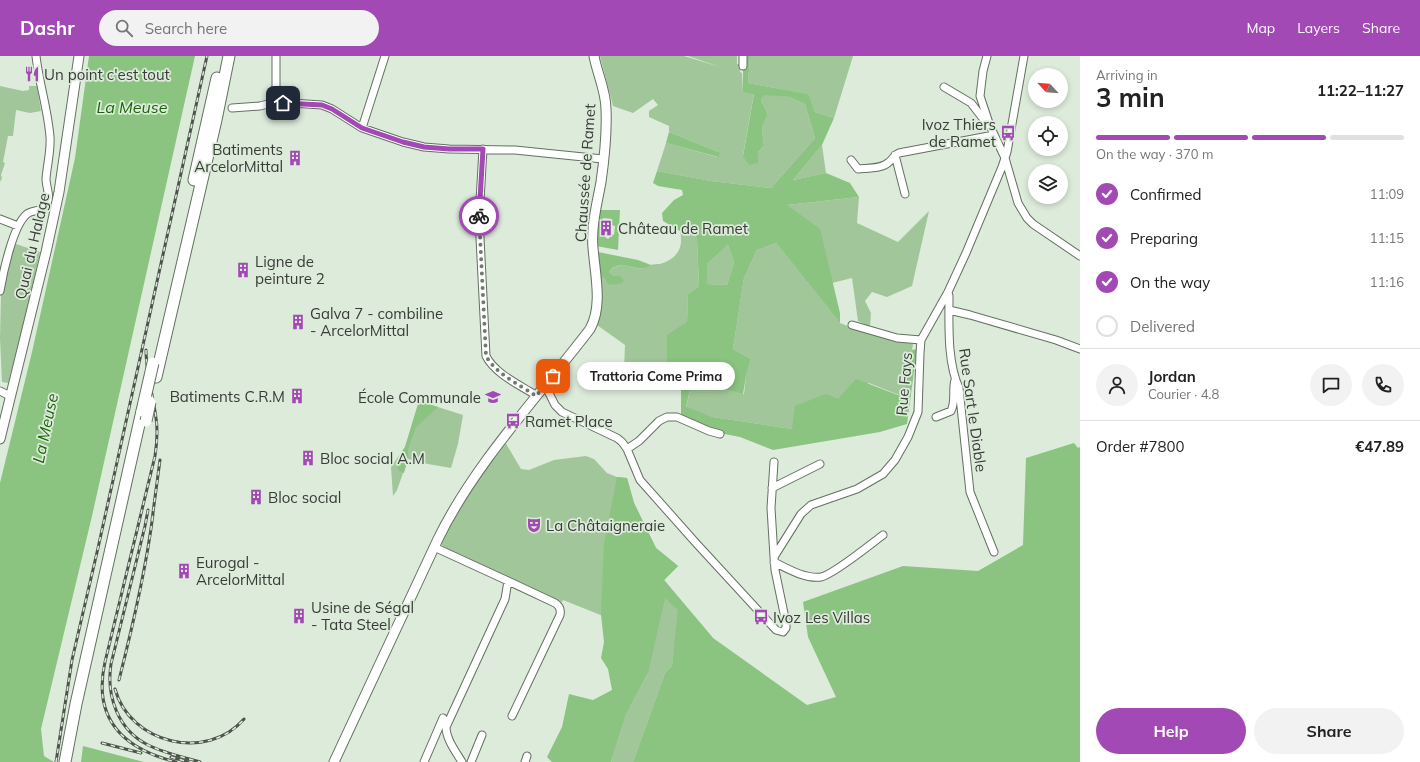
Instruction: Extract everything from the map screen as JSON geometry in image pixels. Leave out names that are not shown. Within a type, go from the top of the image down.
[{"type":"highway","points":[[72,762],[82,706],[144,416],[153,363],[222,56]]},
{"type":"highway","points":[[65,762],[76,704],[144,416],[156,377],[216,120],[229,56]]},
{"type":"main road","name":"Quai du Halage","points":[[0,440],[54,214],[79,56]]},
{"type":"main road","name":"Chaussée de Ramet","points":[[545,385],[590,329],[595,316],[596,288],[593,231],[602,174],[606,110],[605,98],[594,56]]},
{"type":"main road","points":[[334,762],[434,547],[452,513],[469,486],[545,385]]},
{"type":"street","points":[[0,291],[3,273],[18,226],[27,214],[42,209],[47,204],[49,197],[46,182],[50,153],[49,124],[36,56]]},
{"type":"street","points":[[276,56],[276,102]]},
{"type":"street","points":[[362,128],[385,56]]},
{"type":"street","points":[[743,56],[743,66]]},
{"type":"street","points":[[987,56],[980,96],[989,123],[1005,158],[1018,203],[1026,218],[1033,224],[1080,256]]},
{"type":"street","name":"Rue Fays","points":[[774,559],[801,514],[811,505],[857,489],[883,474],[895,460],[908,437],[918,412],[921,340],[948,292],[966,253],[1005,158],[1024,56]]},
{"type":"street","points":[[944,87],[971,104],[985,121],[989,123]]},
{"type":"street","points":[[232,108],[260,106],[276,102],[322,105],[332,109],[362,128],[403,142],[424,147],[515,150],[603,159]]},
{"type":"street","points":[[851,160],[858,169],[873,168],[889,163],[895,155],[899,153],[994,135]]},
{"type":"street","points":[[483,149],[479,218],[486,356],[497,370],[536,396]]},
{"type":"street","points":[[895,155],[906,194]]},
{"type":"street","points":[[0,219],[18,226]]},
{"type":"street","name":"Rue Sart le Diable","points":[[948,292],[951,355],[955,380],[959,388],[970,492],[994,552]]},
{"type":"street","points":[[949,310],[1056,340],[1080,349]]},
{"type":"street","points":[[852,325],[897,338],[921,340]]},
{"type":"street","points":[[936,417],[951,411],[954,405],[955,380]]},
{"type":"street","points":[[545,385],[555,405],[562,412],[617,438],[622,442],[640,480],[776,630],[783,632],[786,628],[786,623],[774,570],[771,508],[774,462]]},
{"type":"street","points":[[0,393],[10,396]]},
{"type":"street","points":[[626,449],[639,441],[660,421],[667,417],[677,417],[709,431],[720,434]]},
{"type":"street","points":[[772,488],[820,464]]},
{"type":"street","points":[[774,559],[792,572],[822,577],[836,570],[883,535]]},
{"type":"street","points":[[434,547],[556,603],[561,610],[512,716]]},
{"type":"street","points":[[462,762],[446,733],[447,724],[505,599],[508,582]]},
{"type":"street","points":[[424,762],[443,718]]},
{"type":"street","points":[[471,762],[482,734]]},
{"type":"street","points":[[435,736],[442,739],[449,738]]},
{"type":"shaded area","points":[[600,56],[684,56],[720,67],[688,56],[737,56],[737,64],[742,64],[740,72],[742,73],[743,92],[754,93],[743,155],[758,152],[764,146],[762,128],[768,114],[761,100],[764,94],[789,97],[805,104],[815,138],[771,188],[711,181],[657,171],[666,143],[717,157],[721,153],[669,132],[669,126],[649,117],[649,111],[658,105],[653,99],[633,113],[613,106]]},
{"type":"shaded area","points":[[743,56],[750,56],[748,83],[808,94],[815,112],[834,118],[822,145],[793,180],[826,173],[850,183],[859,197],[787,205],[820,229],[840,313],[840,323],[776,243],[757,250],[744,278],[733,349],[751,359],[743,394],[692,381],[686,407],[713,417],[792,429],[795,406],[826,394],[838,399],[856,379],[903,397],[912,350],[917,349],[907,424],[880,432],[773,450],[740,437],[709,431],[681,414],[681,388],[668,384],[681,373],[667,362],[667,335],[687,322],[688,294],[699,286],[697,239],[691,229],[680,231],[663,221],[662,213],[674,200],[683,195],[682,190],[658,186],[653,183],[657,171],[711,181],[771,188],[815,138],[805,104],[789,97],[764,95],[761,100],[768,114],[762,128],[764,146],[758,152],[758,163],[749,165],[743,156],[754,94],[743,92]],"holes":[[[728,245],[734,262],[727,285],[707,284],[707,264]]]},
{"type":"shaded area","points":[[750,56],[853,56],[834,118],[815,112],[807,94],[748,83]]},
{"type":"shaded area","points":[[0,86],[23,91],[29,90],[29,86],[37,86],[41,111],[30,113],[16,110],[13,136],[8,136],[3,162],[5,163],[0,182]]},
{"type":"shaded area","points":[[669,132],[721,153],[718,157],[666,143]]},
{"type":"shaded area","points":[[822,145],[826,173],[793,180]]},
{"type":"shaded area","points":[[859,197],[857,223],[898,242],[929,211],[912,286],[887,297],[872,292],[865,301],[871,313],[870,327],[858,321],[852,278],[832,283],[827,265],[787,205]]},
{"type":"shaded area","points":[[691,229],[697,239],[699,286],[688,294],[687,322],[681,373],[668,384],[624,370],[625,345],[597,325],[600,312],[600,280],[604,277],[614,276],[609,272],[619,266],[623,265],[646,268],[650,265],[666,262],[675,256],[680,248],[680,231]]},
{"type":"shaded area","points":[[13,243],[40,252],[28,307],[8,383],[2,382],[0,338],[1,294]]},
{"type":"shaded area","points":[[776,243],[840,323],[868,334],[913,344],[904,397],[869,383],[838,399],[792,429],[713,417],[686,408],[692,381],[744,394],[746,376],[751,359],[733,349],[744,278],[757,250]]},
{"type":"shaded area","points":[[728,245],[734,262],[727,285],[707,284],[707,264]]},
{"type":"shaded area","points":[[598,252],[638,260],[651,265],[646,268],[622,265],[613,268],[609,272],[614,276],[620,276],[624,280],[622,283],[609,285],[604,277],[600,280]]},
{"type":"shaded area","points":[[419,401],[463,415],[458,444],[451,468],[408,459],[397,490],[393,496],[391,467],[405,447]]},
{"type":"shaded area","points":[[419,401],[438,407],[416,427],[408,449],[408,459],[404,473],[398,470],[397,459],[405,447]]},
{"type":"shaded area","points":[[505,442],[521,469],[529,470],[554,460],[586,456],[594,459],[607,473],[617,477],[627,478],[634,503],[656,548],[678,566],[664,580],[713,638],[675,643],[672,666],[665,673],[633,762],[611,762],[626,715],[648,673],[623,624],[563,600],[562,602],[446,550],[442,545],[442,538],[460,503]]},
{"type":"shaded area","points":[[1074,443],[1078,448],[1080,447],[1080,762],[633,762],[665,673],[672,666],[678,610],[665,598],[648,673],[626,715],[611,762],[552,762],[547,757],[562,727],[569,694],[593,700],[612,690],[608,669],[601,658],[604,642],[601,615],[604,544],[617,477],[627,478],[634,503],[656,548],[678,566],[664,580],[713,638],[807,705],[836,697],[808,637],[803,602],[903,566],[978,571],[1023,545],[1026,458]]},
{"type":"water","name":"La Meuse","points":[[89,56],[195,56],[92,516],[41,729],[44,756],[54,762],[0,762],[0,483],[32,352],[75,158]]},
{"type":"water","points":[[599,210],[620,210],[618,250],[596,246]],"holes":[[[603,218],[612,219],[611,225],[615,226],[614,235],[611,234],[608,239],[605,237],[604,231],[601,231]]]},
{"type":"water","points":[[83,746],[144,762],[81,762]]},
{"type":"railway","points":[[56,762],[72,660],[207,56]]},
{"type":"railway","points":[[146,350],[148,376],[157,423],[155,456],[105,662],[102,682],[103,700],[108,716],[116,729],[127,740],[141,749],[176,762]]},
{"type":"railway","points":[[152,520],[160,460]]},
{"type":"railway","points":[[148,510],[111,664],[110,688],[116,711],[129,731],[138,739],[160,750],[200,762]]},
{"type":"railway","points":[[119,680],[139,597],[153,514]]},
{"type":"railway","points":[[115,689],[123,708],[136,723],[153,734],[171,741],[191,743],[210,740],[228,732],[244,719]]},
{"type":"railway","points":[[102,743],[141,753]]},
{"type":"railway","points":[[171,757],[188,762]]},
{"type":"way so far","points":[[479,216],[486,356],[497,370],[536,396],[553,376]]},
{"type":"place","name":"Un point c'est tout","points":[[32,74]]},
{"type":"place","name":"Ivoz Thiers de Ramet","points":[[1008,133]]},
{"type":"place","name":"Batiments ArcelorMittal","points":[[295,158]]},
{"type":"place","name":"Château de Ramet","points":[[606,228]]},
{"type":"place","name":"Ligne de peinture 2","points":[[243,270]]},
{"type":"place","name":"Galva 7 - combiline - ArcelorMittal","points":[[298,322]]},
{"type":"place","name":"Trattoria Come Prima","points":[[553,376]]},
{"type":"place","name":"Batiments C.R.M","points":[[297,396]]},
{"type":"place","name":"École Communale","points":[[493,397]]},
{"type":"place","name":"Ramet Place","points":[[513,421]]},
{"type":"place","name":"Bloc social A.M","points":[[308,458]]},
{"type":"place","name":"Bloc social","points":[[256,497]]},
{"type":"place","name":"La Châtaigneraie","points":[[534,525]]},
{"type":"place","name":"Eurogal - ArcelorMittal","points":[[184,571]]},
{"type":"place","name":"Usine de Ségal - Tata Steel","points":[[299,616]]},
{"type":"place","name":"Ivoz Les Villas","points":[[761,617]]},
{"type":"route","points":[[283,103],[322,105],[332,109],[362,128],[403,142],[424,147],[483,149],[479,216]]}]
